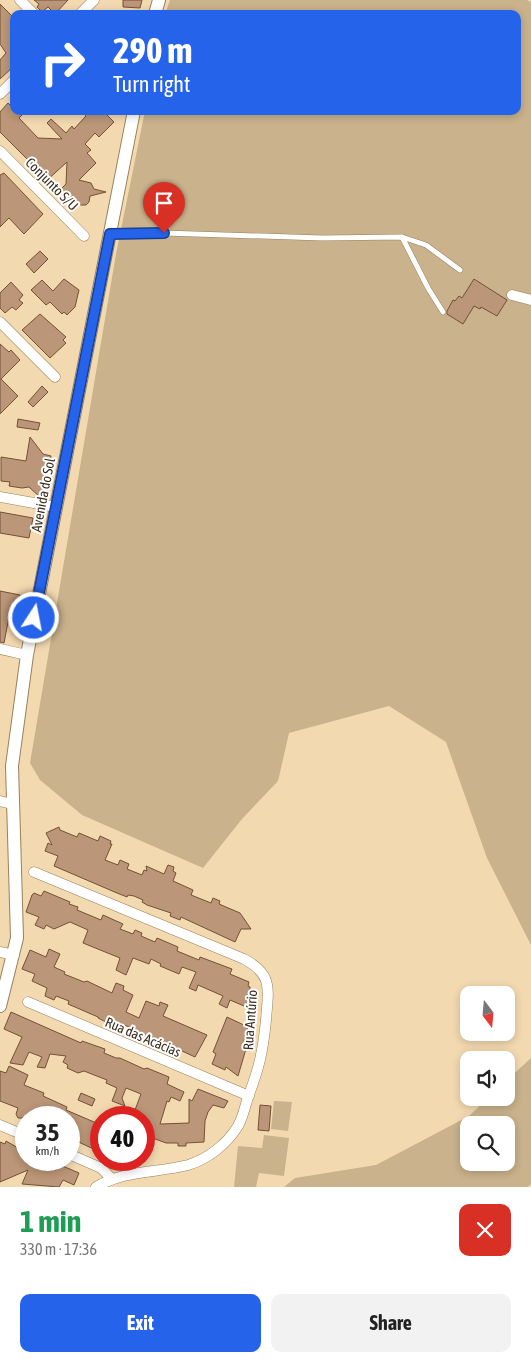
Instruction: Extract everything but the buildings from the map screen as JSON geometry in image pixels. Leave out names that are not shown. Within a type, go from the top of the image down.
[{"type":"street","points":[[20,0],[30,10]]},
{"type":"street","points":[[84,10],[94,0]]},
{"type":"street","points":[[0,94],[10,84]]},
{"type":"street","name":"Avenida do Sol","points":[[0,1006],[17,938],[18,900],[6,802],[27,654],[133,115]]},
{"type":"street","name":"Conjunto S/U","points":[[0,151],[84,236]]},
{"type":"street","points":[[512,295],[531,300]]},
{"type":"street","points":[[0,322],[55,376]]},
{"type":"street","points":[[0,497],[56,506]]},
{"type":"street","points":[[0,649],[27,654]]},
{"type":"street","name":"Rua Antúrio","points":[[34,872],[244,959],[260,970],[267,984],[261,1062],[238,1126],[218,1149],[200,1160],[180,1166],[111,1178],[96,1187]]},
{"type":"street","points":[[0,952],[14,955]]},
{"type":"street","name":"Rua das Acácias","points":[[28,1002],[248,1096]]},
{"type":"street","points":[[0,1125],[15,1131]]},
{"type":"street","points":[[80,1159],[101,1168],[111,1178]]},
{"type":"lane","points":[[110,234],[164,233],[322,238],[402,237],[426,245],[460,270]]},
{"type":"lane","points":[[402,237],[428,288],[443,312]]},
{"type":"shaded area","points":[[170,0],[527,0],[531,2],[531,945],[487,858],[446,742],[389,706],[289,733],[278,781],[242,819],[203,868],[82,815],[40,780],[30,763],[116,254],[144,115],[521,115],[521,10],[166,10]]},
{"type":"shaded area","points":[[531,1058],[531,1184],[528,1187],[284,1187],[295,1178],[376,1165],[460,1121],[460,1171],[515,1171],[515,1116],[469,1116],[480,1106],[515,1106],[515,1073]]},
{"type":"shaded area","points":[[274,1101],[292,1102],[288,1131],[271,1129]]},
{"type":"shaded area","points":[[264,1135],[289,1138],[284,1176],[259,1173],[256,1187],[234,1187],[238,1146],[262,1148]]},
{"type":"route","points":[[34,618],[110,234],[164,233]]}]
